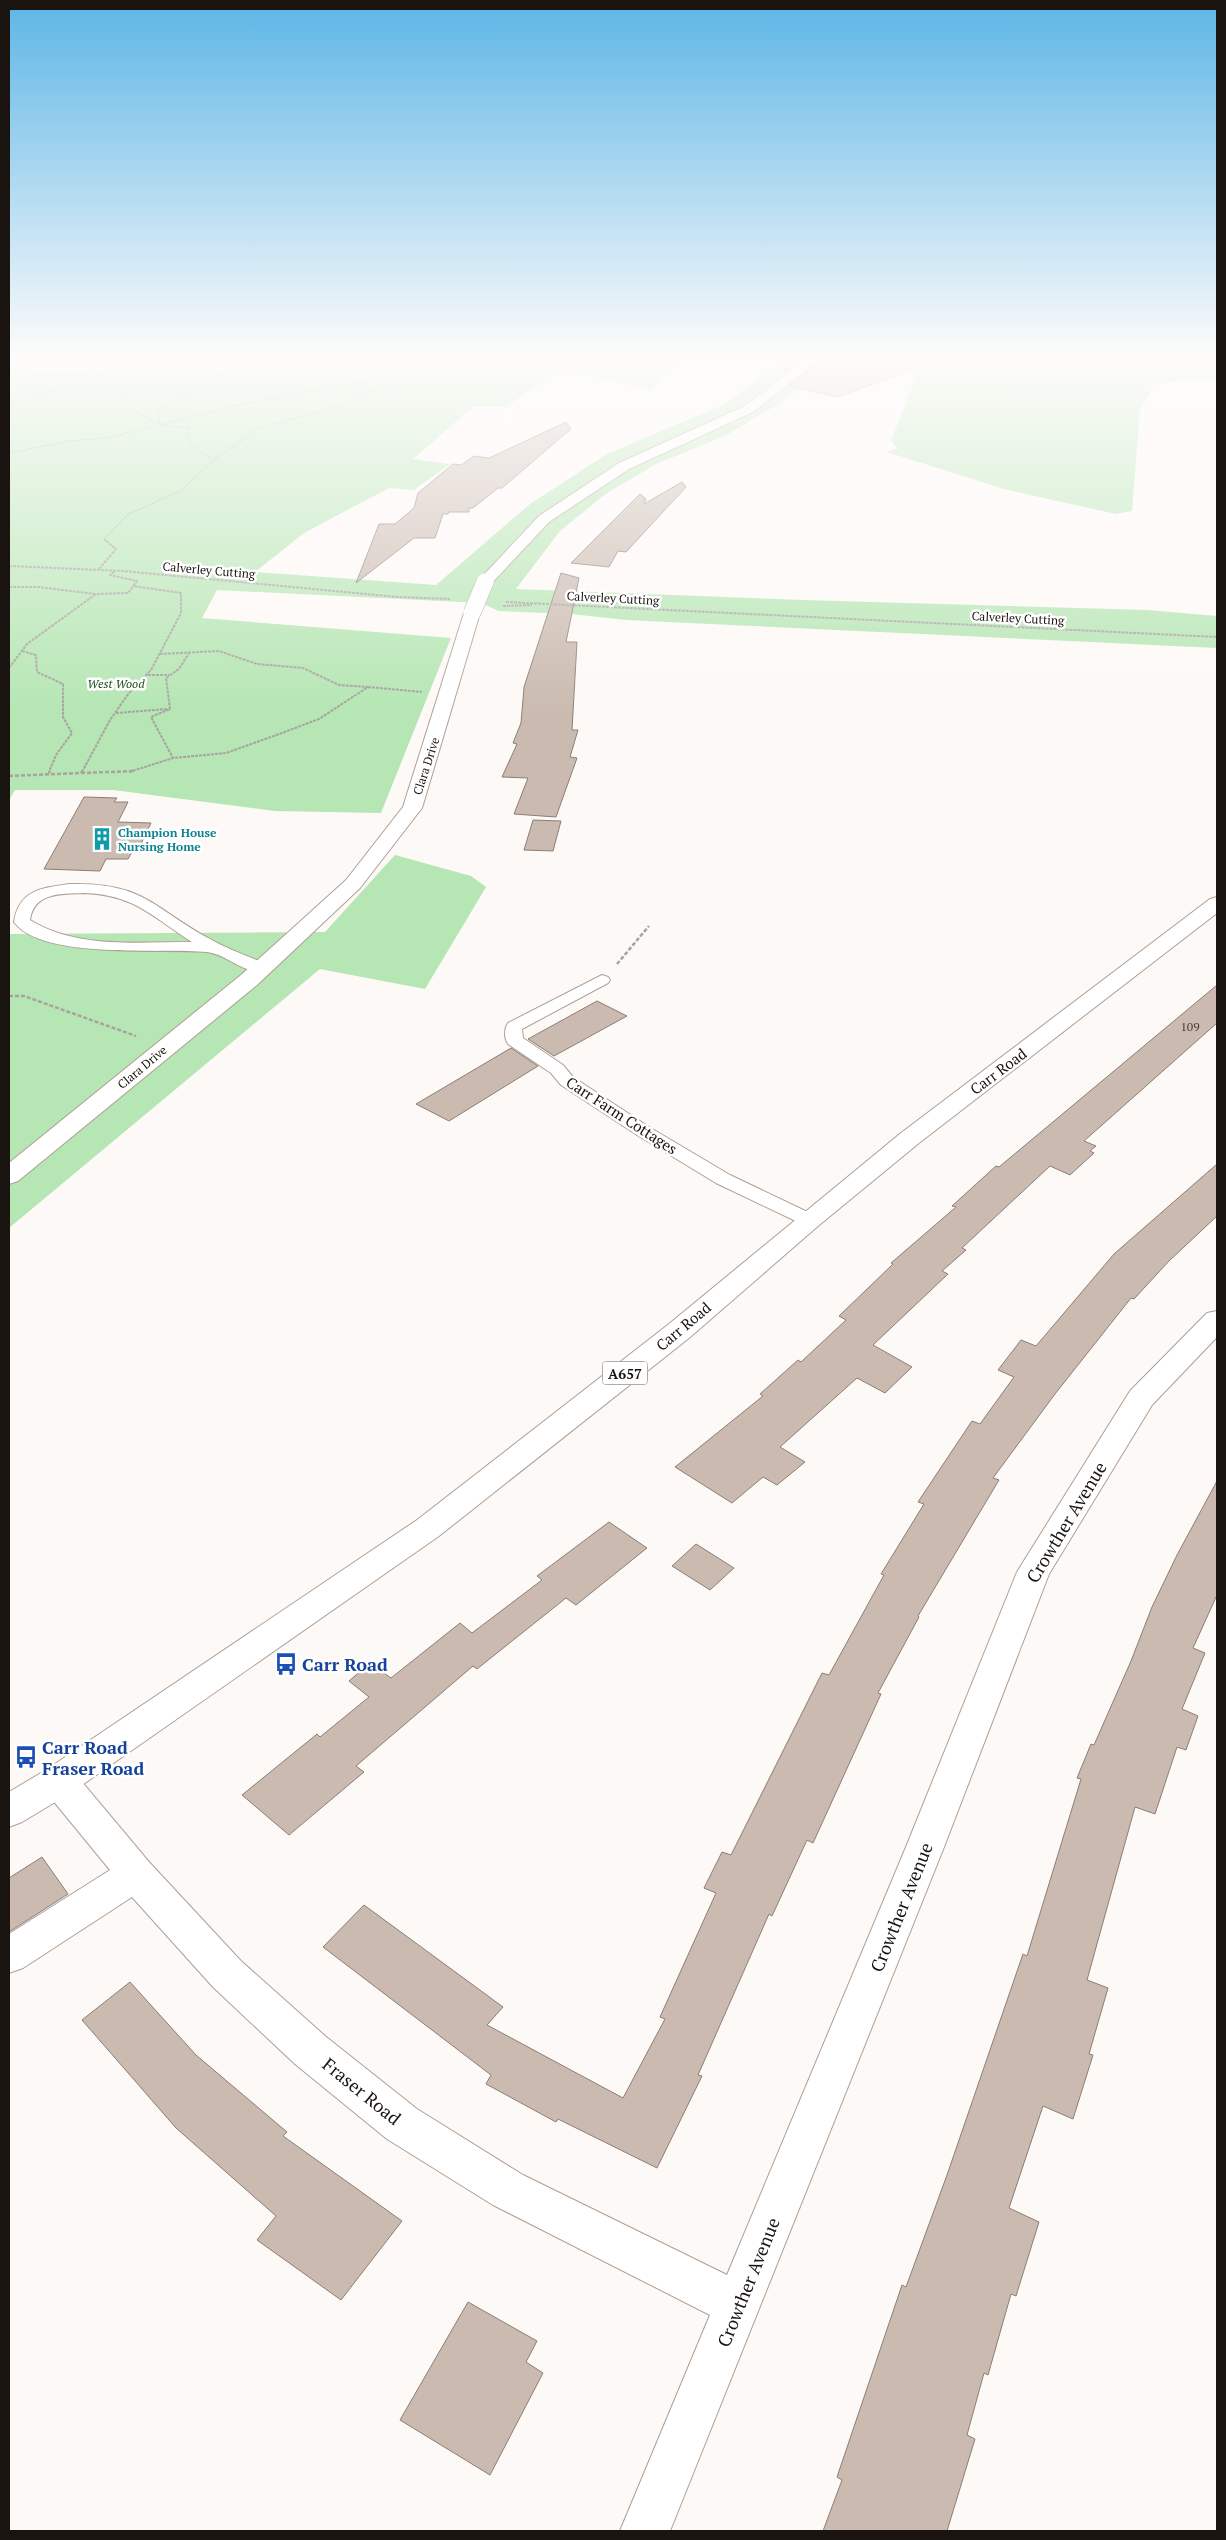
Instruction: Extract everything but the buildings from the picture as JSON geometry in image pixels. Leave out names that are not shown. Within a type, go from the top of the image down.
[{"type":"street","name":"Clara Drive","points":[[9,1176],[262,968],[353,884],[412,808],[436,736],[446,694],[485,582],[544,519],[608,477]]},
{"type":"street","name":"Carr Road","points":[[9,1812],[59,1781],[428,1528],[679,1331],[809,1220],[910,1138],[1217,903]]},
{"type":"street","name":"Crowther Avenue","points":[[645,2531],[925,1847],[1033,1572],[1141,1398],[1217,1320]]},
{"type":"street","name":"Fraser Road","points":[[59,1781],[136,1874],[227,1974],[310,2050],[402,2124],[508,2190],[738,2305]]},
{"type":"street","points":[[9,1955],[136,1874]]},
{"type":"lane","points":[[211,947],[105,945],[58,940],[31,929],[22,922],[25,906],[36,898],[53,891],[92,888],[121,892],[154,910],[211,947],[262,968]]},
{"type":"lane","name":"Carr Farm Cottages","points":[[602,980],[514,1027],[514,1040],[557,1069],[567,1081],[643,1131],[723,1179],[809,1220]]},
{"type":"path","points":[[98,570],[116,548],[104,539],[127,515],[180,491],[196,477]]},
{"type":"path","name":"Calverley Cutting","points":[[9,566],[115,570],[398,597],[457,600]]},
{"type":"path","points":[[9,587],[38,587],[96,594],[128,593],[136,581],[110,575],[115,570]]},
{"type":"path","points":[[81,772],[115,713],[147,675],[181,614],[181,593],[133,586]]},
{"type":"path","points":[[9,668],[22,651],[54,623],[96,594]]},
{"type":"path","name":"Calverley Cutting","points":[[506,602],[1217,637]]},
{"type":"path","points":[[474,610],[555,604]]},
{"type":"path","points":[[22,651],[36,655],[37,672],[63,684],[64,717],[72,733],[56,755],[48,774]]},
{"type":"path","points":[[160,654],[219,651],[257,664],[303,668],[339,685],[446,694]]},
{"type":"path","points":[[170,709],[166,678],[179,669],[188,653]]},
{"type":"path","points":[[147,675],[170,675]]},
{"type":"path","points":[[9,776],[81,772],[131,772],[173,758],[226,753],[319,719],[368,686]]},
{"type":"path","points":[[115,713],[170,709]]},
{"type":"path","points":[[170,709],[152,716],[173,758]]},
{"type":"path","points":[[616,965],[649,926]]},
{"type":"path","points":[[9,996],[24,996],[118,1031],[169,1045]]},
{"type":"green space","name":"West Wood","points":[[9,477],[433,477],[414,490],[389,488],[304,533],[255,572],[436,585],[530,504],[572,477],[635,477],[607,493],[560,531],[516,589],[1147,610],[1217,616],[1217,648],[626,620],[571,614],[499,611],[481,603],[217,590],[202,618],[451,638],[381,813],[275,811],[113,790],[15,790],[9,800]]},
{"type":"green space","points":[[965,477],[1135,477],[1132,511],[1116,514],[1004,489]]},
{"type":"green space","points":[[395,855],[471,876],[486,887],[425,989],[320,969],[9,1228],[9,934],[325,932]]},
{"type":"place","name":"Champion House Nursing Home","points":[[102,839]]},
{"type":"place","name":"Carr Road","points":[[286,1664]]},
{"type":"place","name":"Carr Road Fraser Road","points":[[26,1757]]}]
